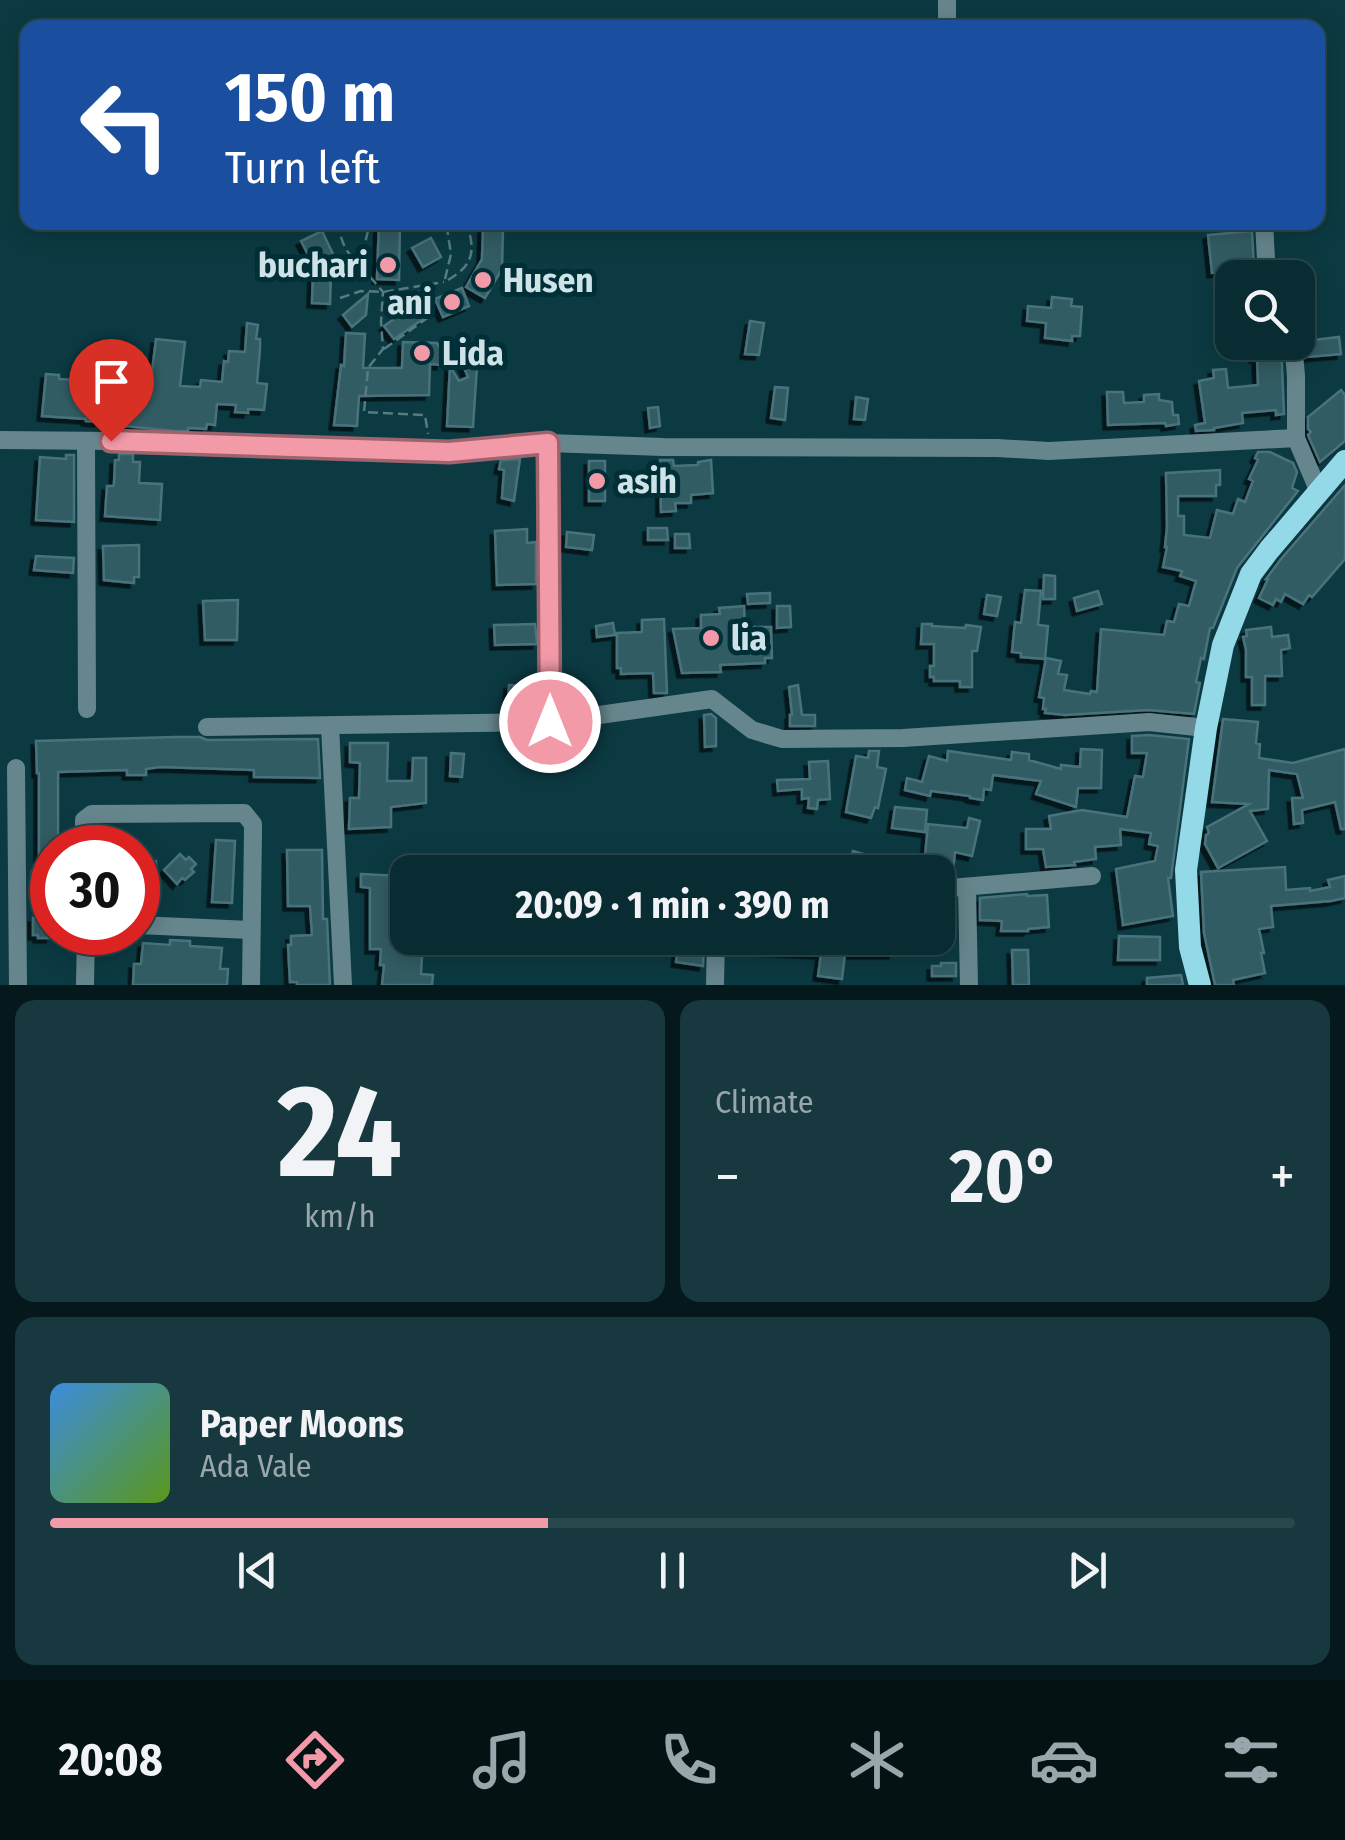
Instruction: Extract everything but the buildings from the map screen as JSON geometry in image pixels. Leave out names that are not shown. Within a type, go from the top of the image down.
[{"type":"main road","points":[[1200,985],[1190,947],[1186,870],[1206,728],[1223,645],[1251,574],[1345,461]]},
{"type":"street","points":[[1264,230],[1266,260]]},
{"type":"street","points":[[1295,360],[1296,438],[1318,492]]},
{"type":"street","points":[[0,440],[449,452],[548,443],[1049,451],[1296,438]]},
{"type":"street","points":[[86,442],[87,709]]},
{"type":"street","points":[[548,443],[550,722]]},
{"type":"street","points":[[207,727],[550,722],[712,699],[752,730],[782,739],[904,738],[1149,722],[1206,728]]},
{"type":"street","points":[[330,726],[343,985]]},
{"type":"street","points":[[16,768],[8,812],[8,886],[9,961],[18,985]]},
{"type":"street","points":[[84,825],[92,814],[244,812],[254,829],[251,985]]},
{"type":"street","points":[[955,888],[1092,876]]},
{"type":"street","points":[[967,887],[969,985]]},
{"type":"street","points":[[160,927],[250,930]]},
{"type":"street","points":[[85,985],[86,955]]},
{"type":"street","points":[[715,985],[716,955]]},
{"type":"path","points":[[340,230],[350,258],[383,292],[383,350]]},
{"type":"path","points":[[360,266],[368,230]]},
{"type":"path","points":[[444,282],[451,254],[447,230]]},
{"type":"path","points":[[340,298],[361,291],[383,292],[444,282],[462,272],[470,258],[468,230]]},
{"type":"path","points":[[419,287],[430,316],[383,350],[368,368],[364,412],[425,415],[430,450]]},
{"type":"place","name":"buchari","points":[[388,265]]},
{"type":"place","name":"Husen","points":[[483,280]]},
{"type":"place","name":"ani","points":[[452,302]]},
{"type":"place","name":"Lida","points":[[422,353]]},
{"type":"place","name":"asih","points":[[597,481]]},
{"type":"place","name":"lia","points":[[711,638]]},
{"type":"route","points":[[111,441],[449,452],[548,443],[550,722]]}]
